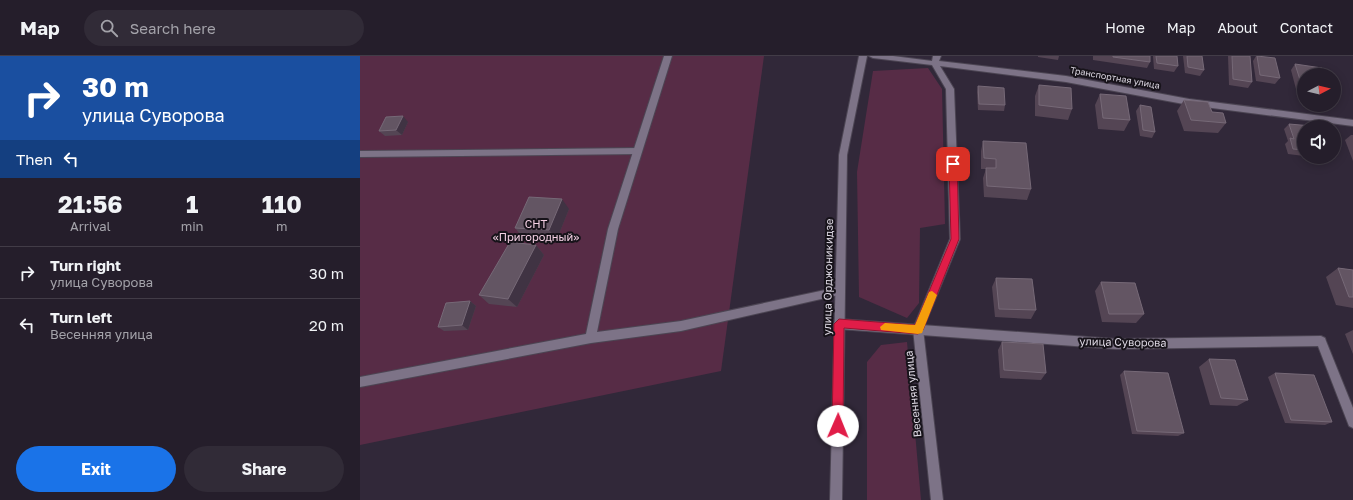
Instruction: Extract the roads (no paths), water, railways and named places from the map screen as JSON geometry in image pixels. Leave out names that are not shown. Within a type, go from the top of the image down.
[{"type":"street","points":[[592,338],[613,229],[668,56]]},
{"type":"street","name":"улица Орджоникидзе","points":[[836,500],[839,291],[843,155],[863,56]]},
{"type":"street","name":"Транспортная улица","points":[[873,56],[936,60],[1066,79],[1189,102],[1353,123]]},
{"type":"street","name":"Весенняя улица","points":[[936,60],[950,89],[955,239],[918,330],[937,500]]},
{"type":"street","points":[[360,154],[638,151]]},
{"type":"street","points":[[360,382],[592,338],[681,326],[839,291]]},
{"type":"street","name":"улица Суворова","points":[[839,324],[1116,344],[1321,341],[1353,422]]},
{"type":"park label","name":"СНТ «Пригородный»","points":[[536,230]]}]
